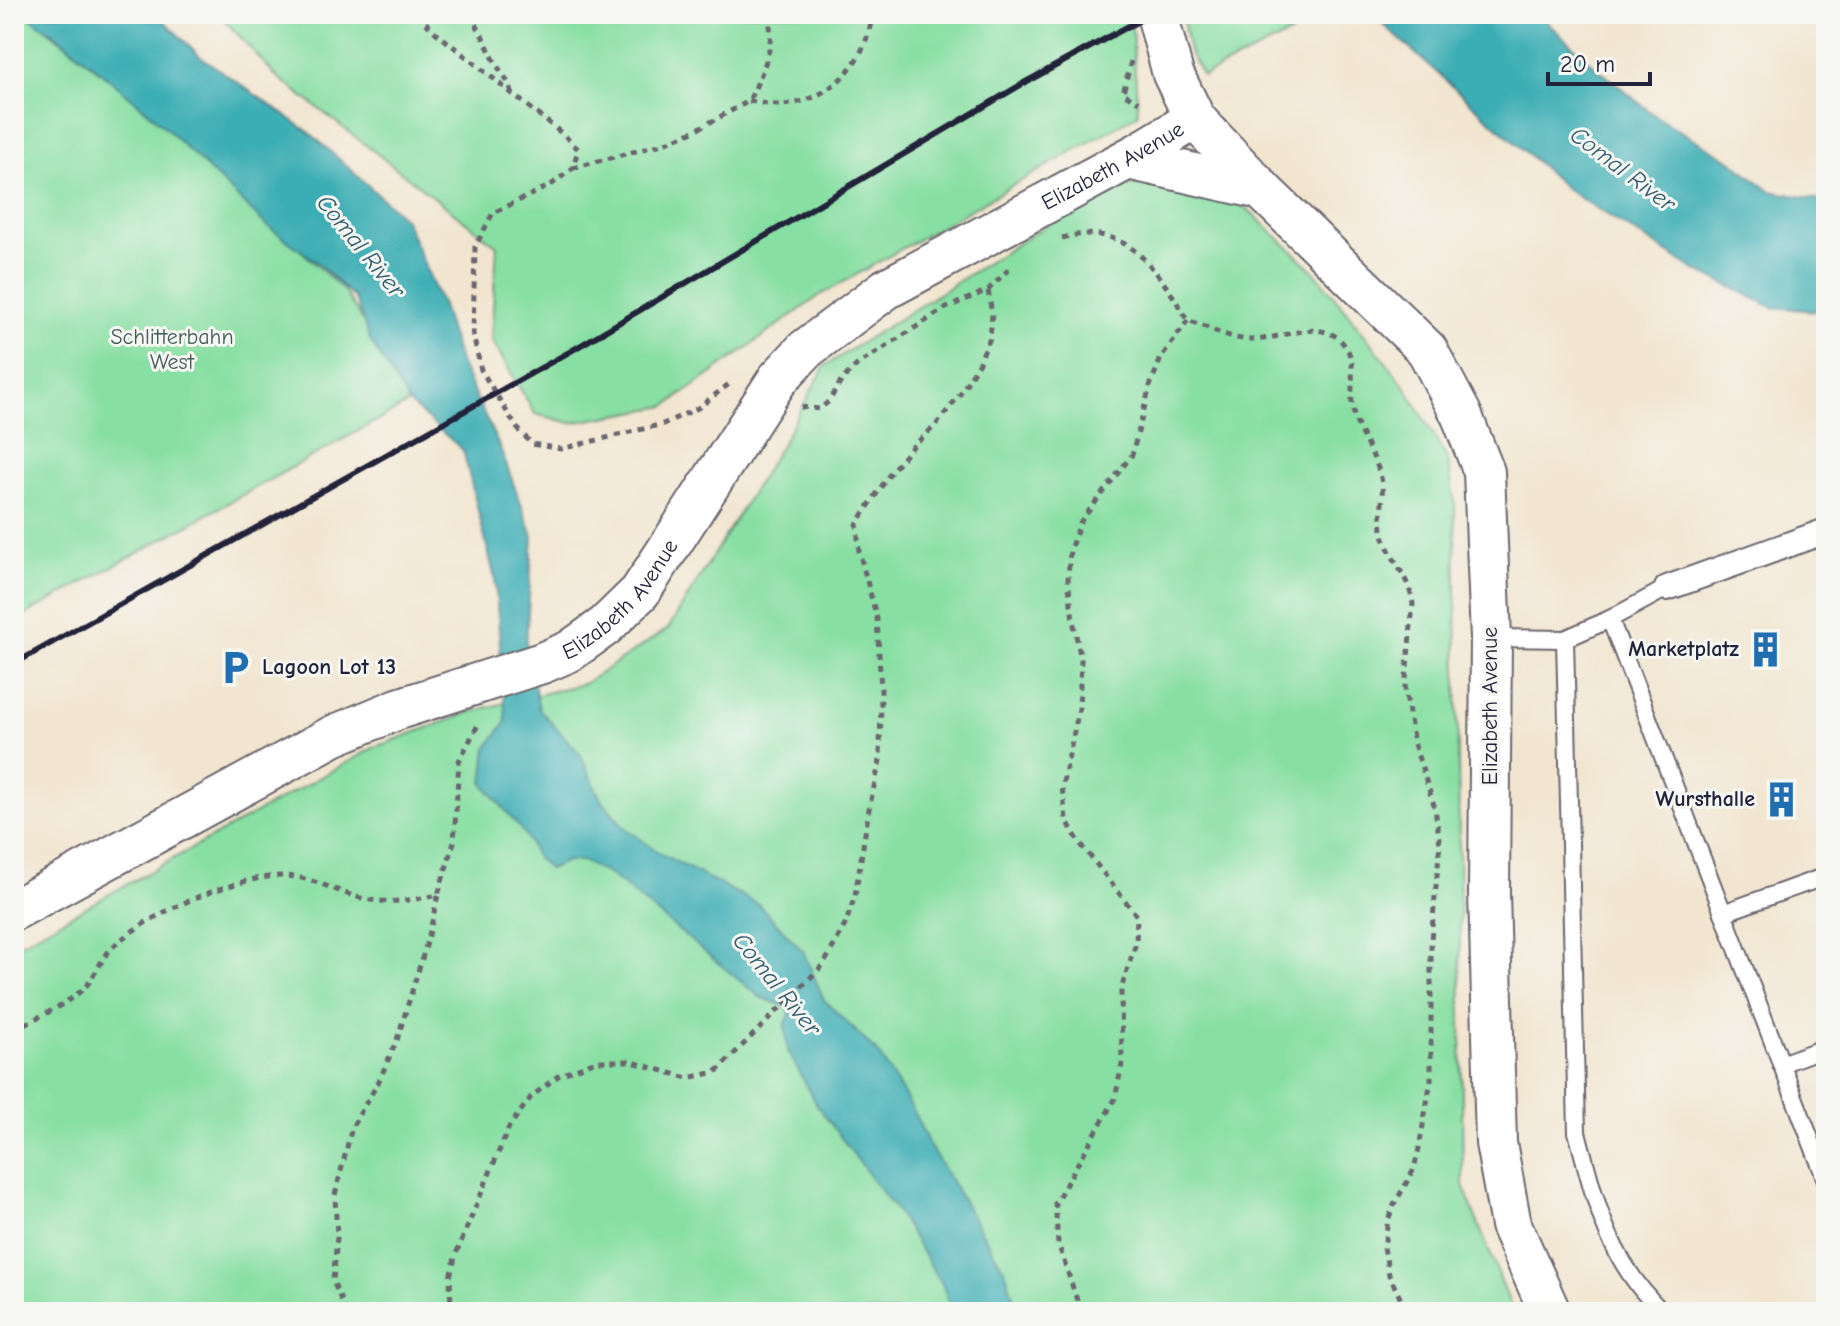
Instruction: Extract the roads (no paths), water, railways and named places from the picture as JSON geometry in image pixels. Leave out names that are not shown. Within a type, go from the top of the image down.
[{"type":"street","points":[[1157,14],[1173,74],[1195,119]]},
{"type":"street","name":"Elizabeth Avenue","points":[[14,910],[333,736],[398,709],[542,663],[570,651],[605,626],[640,592],[778,379],[806,349],[886,289],[1128,159],[1195,119],[1261,189],[1427,350],[1461,414],[1484,472],[1491,638],[1489,893],[1496,1143],[1511,1225],[1550,1312]]},
{"type":"street","points":[[1128,159],[1261,189]]},
{"type":"street","points":[[1667,588],[1826,531]]},
{"type":"lane","points":[[1491,638],[1565,639],[1667,588]]},
{"type":"lane","points":[[1610,619],[1826,1180]]},
{"type":"lane","points":[[1565,639],[1577,1132],[1611,1243],[1639,1289],[1662,1312]]},
{"type":"lane","points":[[1723,913],[1826,876]]},
{"type":"lane","points":[[1781,1064],[1826,1047]]},
{"type":"water","name":"Comal River","points":[[24,14],[157,14],[201,57],[309,132],[405,219],[441,303],[460,363],[500,448],[533,536],[526,644],[539,709],[581,755],[600,798],[624,827],[661,854],[758,904],[803,951],[824,1000],[878,1053],[912,1108],[929,1145],[1005,1271],[1018,1312],[952,1312],[943,1286],[900,1216],[818,1107],[788,1051],[785,1024],[790,1015],[787,1007],[760,997],[612,876],[582,861],[567,861],[549,869],[536,857],[525,834],[483,783],[487,748],[506,722],[495,579],[463,450],[409,403],[370,340],[355,299],[319,264],[265,224],[151,114],[56,35]]},
{"type":"water","name":"Comal River","points":[[1378,14],[1538,14],[1599,70],[1657,117],[1733,162],[1770,191],[1826,201],[1826,312],[1772,307],[1692,268],[1569,191],[1384,25]]},
{"type":"railway","points":[[14,664],[571,351],[1024,83],[1151,14]]},
{"type":"place","name":"Marketplatz","points":[[1765,649]]},
{"type":"place","name":"Lagoon Lot 13","points":[[236,667]]},
{"type":"place","name":"Wursthalle","points":[[1781,799]]},
{"type":"park label","name":"Schlitterbahn West","points":[[172,350]]}]
